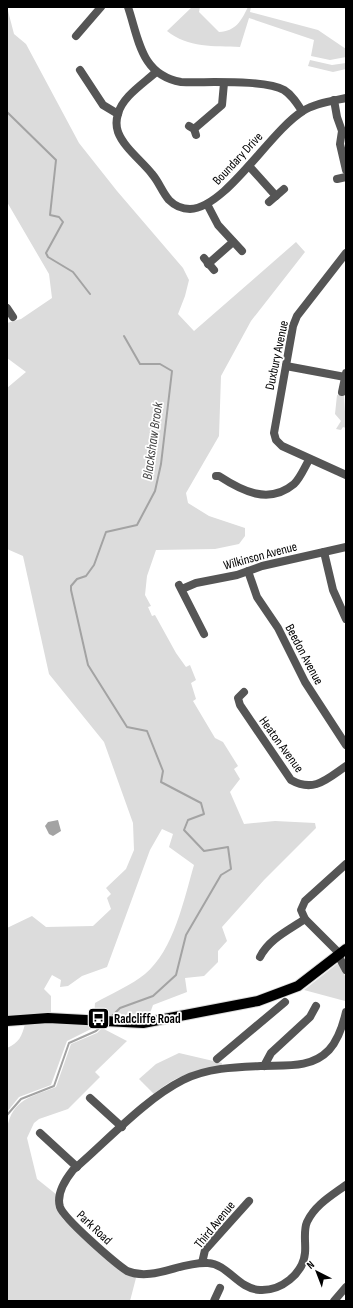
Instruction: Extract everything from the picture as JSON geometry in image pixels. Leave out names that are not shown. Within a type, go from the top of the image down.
[{"type":"main road","points":[[7,1021],[48,1018],[142,1023],[275,996],[298,986],[341,952]]},
{"type":"street","points":[[76,36],[101,7]]},
{"type":"street","points":[[128,7],[143,54],[156,72],[170,80],[181,82],[262,83],[277,87],[291,95],[302,111],[334,100],[346,98]]},
{"type":"street","points":[[80,70],[91,91],[103,105],[118,114],[124,101],[156,72]]},
{"type":"street","points":[[193,130],[222,105],[224,83]]},
{"type":"street","points":[[334,100],[337,117],[341,127],[340,144],[346,170]]},
{"type":"street","name":"Boundary Drive","points":[[118,114],[116,126],[121,138],[153,175],[169,200],[175,205],[186,209],[192,209],[207,204],[235,181],[277,132],[302,111]]},
{"type":"street","points":[[249,166],[276,196]]},
{"type":"street","points":[[337,179],[346,177]]},
{"type":"street","points":[[269,202],[284,189]]},
{"type":"street","points":[[207,204],[218,225],[242,251]]},
{"type":"street","points":[[209,264],[233,242]]},
{"type":"street","name":"Duxbury Avenue","points":[[308,460],[282,446],[274,437],[293,326],[297,316],[346,252]]},
{"type":"street","points":[[7,309],[14,317]]},
{"type":"street","points":[[286,366],[345,375],[342,392]]},
{"type":"street","points":[[216,476],[245,492],[255,494],[274,493],[285,489],[294,483],[308,460],[346,475]]},
{"type":"street","name":"Wilkinson Avenue","points":[[206,632],[180,587],[248,571],[262,566],[346,547]]},
{"type":"street","points":[[324,552],[333,590],[346,619]]},
{"type":"street","name":"Beedon Avenue","points":[[248,571],[257,597],[278,628],[305,682],[346,744]]},
{"type":"street","name":"Heaton Avenue","points":[[244,692],[238,698],[240,705],[291,780],[300,785],[315,785],[346,766]]},
{"type":"street","points":[[346,864],[302,905],[301,910],[305,919],[341,952],[346,970]]},
{"type":"street","points":[[260,957],[264,948],[305,919]]},
{"type":"street","points":[[273,1011],[275,996]]},
{"type":"street","points":[[217,1059],[285,1002]]},
{"type":"street","points":[[264,1066],[271,1053],[310,1017],[316,1006]]},
{"type":"street","name":"Park Road","points":[[346,1012],[345,1024],[339,1037],[330,1049],[315,1061],[298,1065],[264,1066],[201,1072],[184,1079],[162,1093],[77,1167],[65,1182],[60,1194],[60,1207],[70,1221],[122,1268],[139,1275],[202,1263],[212,1263],[219,1266],[242,1285],[255,1289],[270,1289],[284,1284],[293,1276],[303,1262],[305,1228],[310,1217],[320,1205],[346,1185]]},
{"type":"street","points":[[90,1098],[100,1102],[122,1127]]},
{"type":"street","points":[[40,1132],[46,1143],[77,1167]]},
{"type":"street","name":"Third Avenue","points":[[202,1263],[205,1250],[248,1201]]},
{"type":"street","points":[[334,1301],[346,1287]]},
{"type":"street","points":[[210,1301],[220,1288]]},
{"type":"shaded area","points":[[7,7],[14,34],[26,44],[79,143],[117,191],[183,268],[189,280],[178,314],[194,331],[296,242],[305,252],[251,321],[221,376],[219,436],[186,493],[188,503],[209,516],[245,528],[245,536],[239,544],[215,549],[156,550],[147,576],[145,595],[151,606],[148,607],[152,616],[155,615],[176,653],[186,667],[190,665],[196,680],[191,683],[196,699],[193,701],[215,738],[223,742],[238,766],[234,769],[240,779],[230,792],[244,824],[275,821],[315,823],[316,828],[264,880],[222,927],[227,941],[218,951],[218,962],[204,976],[185,978],[187,992],[153,1005],[148,1019],[94,1016],[95,1003],[140,978],[155,964],[171,938],[177,923],[194,865],[169,847],[173,834],[162,829],[150,850],[107,967],[82,976],[68,986],[60,987],[61,980],[52,975],[44,989],[51,996],[51,1016],[7,1017],[7,928],[32,916],[46,927],[93,926],[111,909],[107,898],[111,894],[106,888],[126,869],[134,850],[133,823],[104,742],[49,674],[23,556],[7,549],[7,388],[26,372],[7,358],[7,323],[21,319],[52,298],[49,274],[7,202]]},
{"type":"shaded area","points":[[192,7],[200,7],[199,12],[219,32],[230,30],[234,27],[243,17],[248,7],[251,7],[250,12],[318,30],[346,49],[346,57],[330,60],[311,56],[314,40],[249,18],[240,47],[211,46],[184,41],[167,31]]},
{"type":"shaded area","points":[[310,60],[332,65],[346,63],[346,69],[333,72],[308,66]]},
{"type":"shaded area","points":[[337,395],[344,396],[346,428],[343,427],[341,430],[336,429],[341,421],[335,414]]},
{"type":"shaded area","points":[[58,820],[61,831],[53,836],[49,834],[45,826],[48,822]]},
{"type":"shaded area","points":[[337,964],[342,965],[346,980],[345,1001],[304,990]]},
{"type":"shaded area","points":[[25,1024],[80,1024],[95,1027],[67,1041],[51,1085],[19,1097],[7,1112],[7,1048],[19,1039]]},
{"type":"shaded area","points":[[102,1028],[127,1041],[95,1072],[100,1077],[68,1109],[39,1119],[34,1123],[27,1138],[37,1179],[57,1195],[60,1215],[120,1270],[136,1278],[130,1301],[7,1301],[7,1129],[10,1119],[13,1111],[24,1100],[56,1087],[71,1044],[97,1033]]},
{"type":"shaded area","points":[[179,1053],[222,1063],[221,1067],[193,1072],[177,1078],[154,1094],[139,1079],[156,1064]]},
{"type":"waterway","name":"Blackshaw Brook","points":[[7,112],[56,160],[50,215],[59,217],[63,222],[46,253],[48,257],[73,272],[90,294]]},
{"type":"waterway","name":"Blackshaw Brook","points":[[110,1018],[120,1008],[153,996],[176,975],[186,935],[221,875],[231,869],[228,847],[204,851],[184,830],[188,820],[204,814],[201,803],[161,782],[163,771],[147,731],[127,727],[88,665],[71,590],[71,586],[77,579],[86,576],[94,565],[106,532],[137,525],[155,491],[161,464],[172,371],[160,364],[140,364],[124,336]]},
{"type":"waterway","name":"Blackshaw Brook","points":[[7,1115],[21,1099],[54,1086],[69,1043],[96,1031],[103,1025]]},
{"type":"place","name":"Radcliffe Road","points":[[99,1018]]}]
